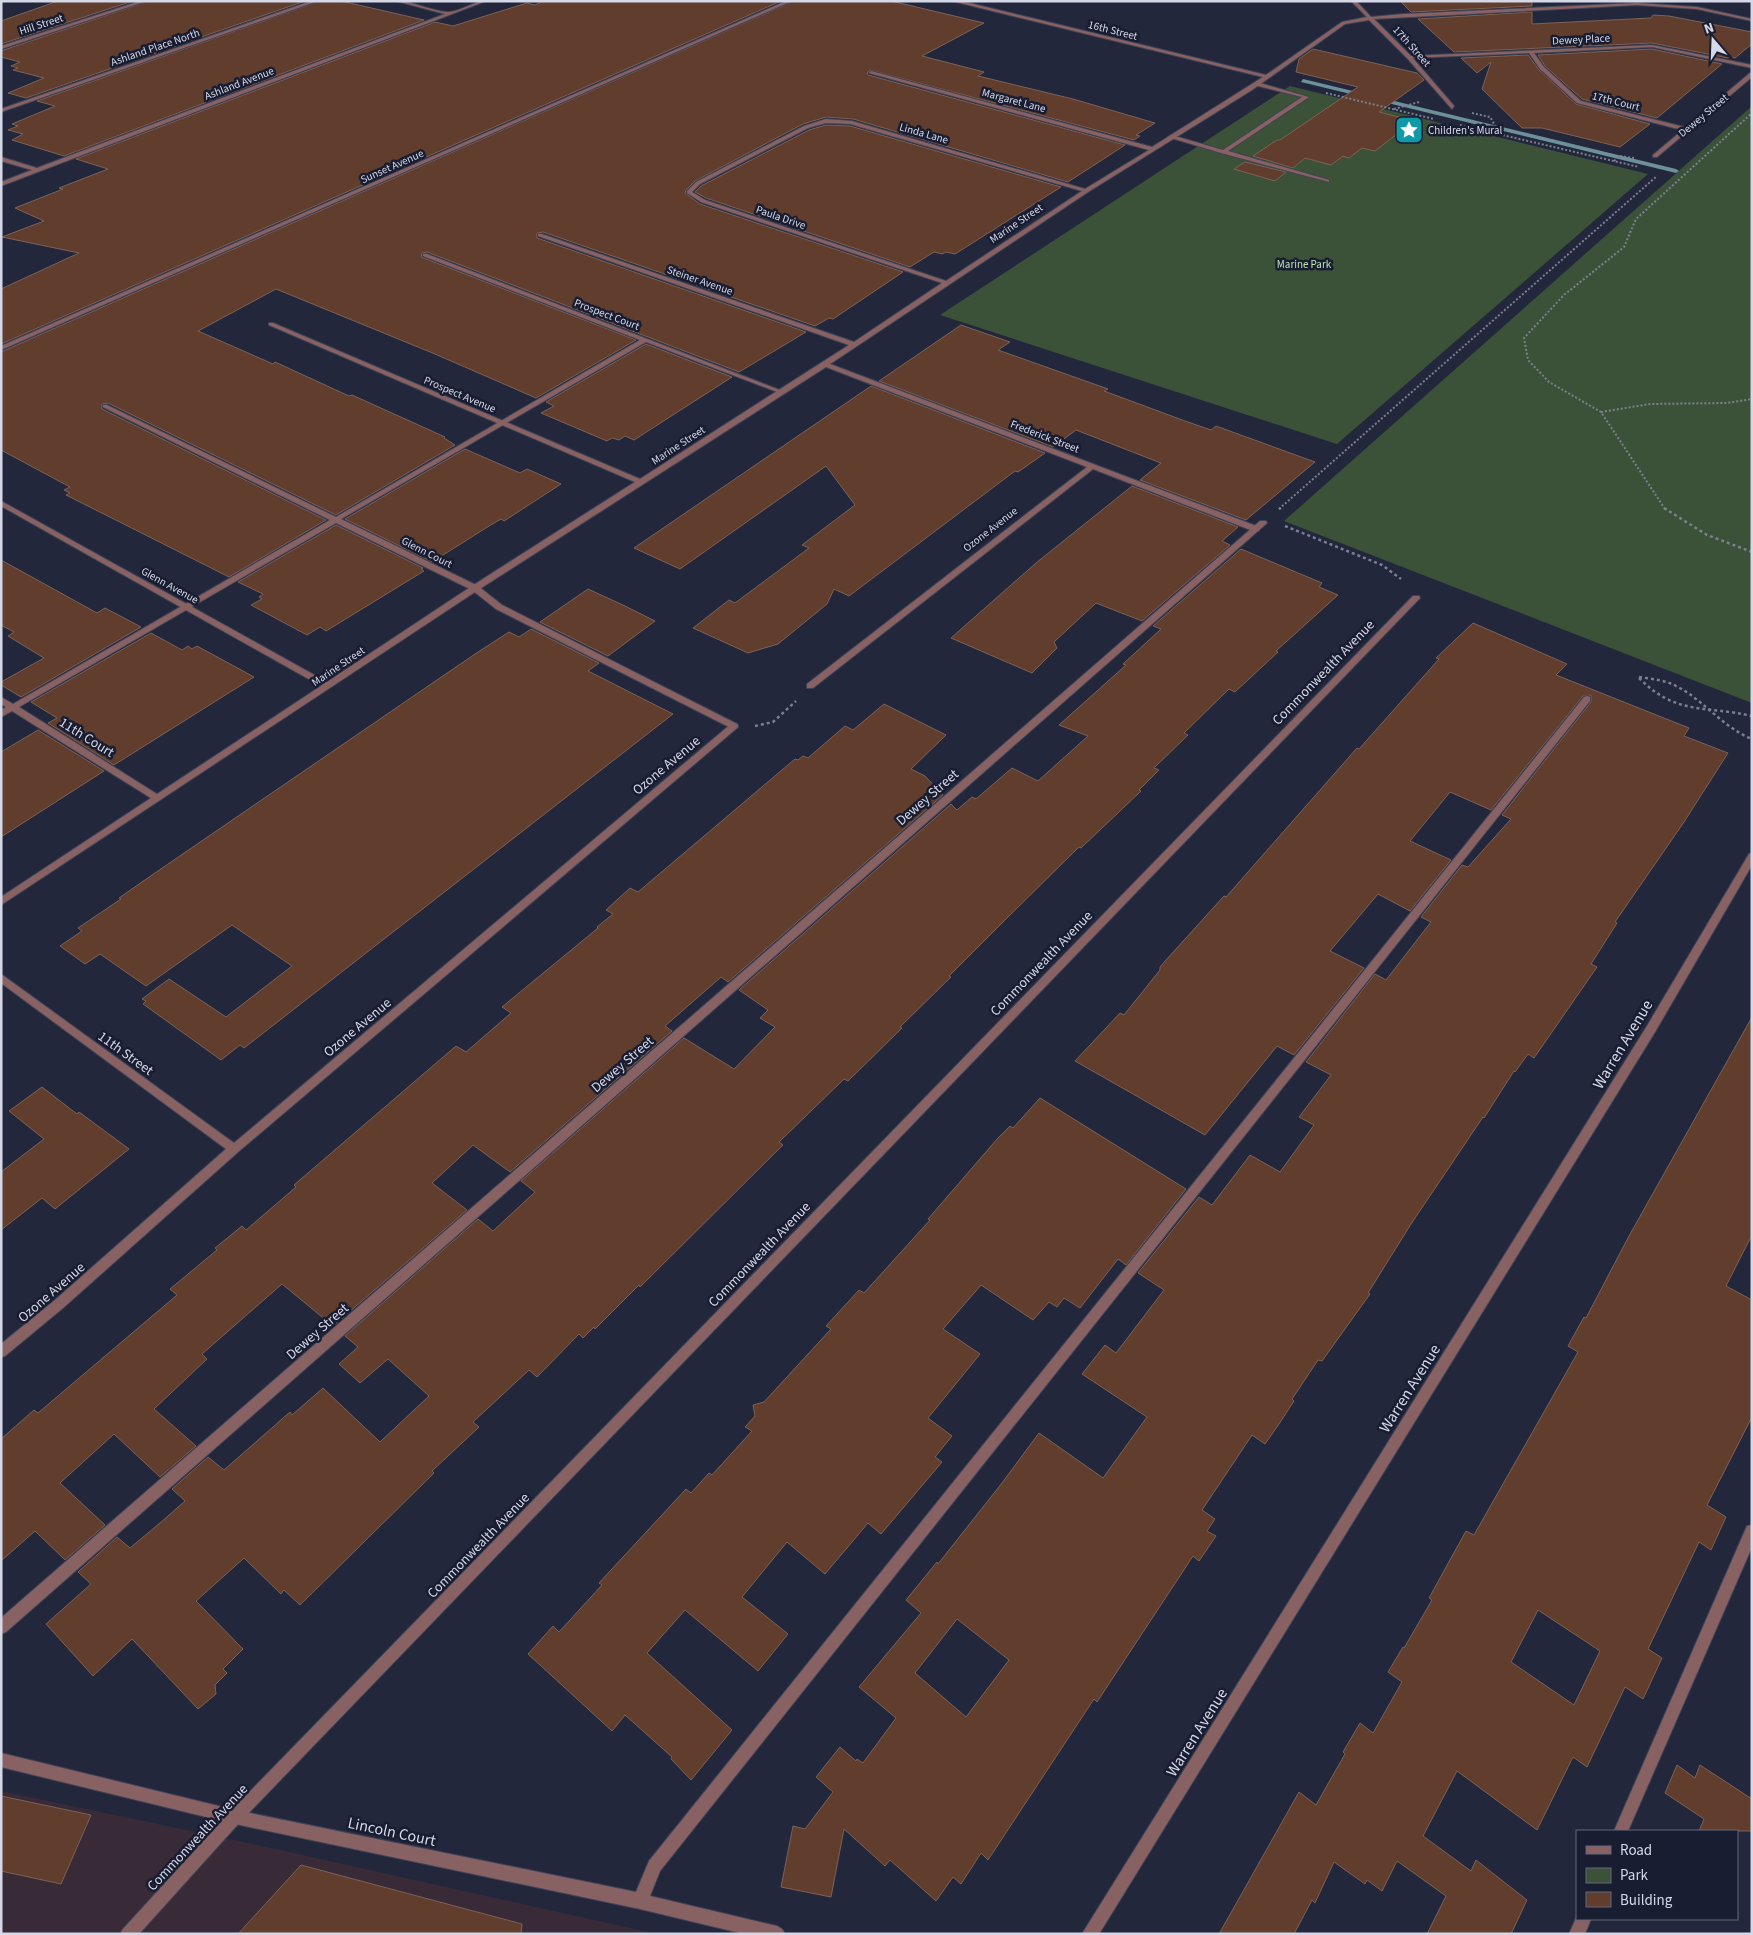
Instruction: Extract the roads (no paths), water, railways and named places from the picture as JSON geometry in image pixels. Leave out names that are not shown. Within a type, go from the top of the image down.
[{"type":"street","name":"Hill Street","points":[[1,48],[144,1]]},
{"type":"street","name":"Ashland Place North","points":[[1,111],[316,1]]},
{"type":"street","points":[[398,1],[449,14]]},
{"type":"street","name":"Ashland Avenue","points":[[1,184],[484,1]]},
{"type":"street","name":"Sunset Avenue","points":[[1,348],[790,1]]},
{"type":"street","name":"16th Street","points":[[954,1],[1228,69],[1268,77]]},
{"type":"street","name":"17th Street","points":[[1354,1],[1409,57],[1452,107]]},
{"type":"street","name":"Marine Street","points":[[1,902],[475,588],[782,392],[1086,191],[1268,77],[1344,23],[1371,18],[1637,4],[1666,4],[1696,8],[1752,20]]},
{"type":"street","name":"Dewey Place","points":[[1409,57],[1652,46],[1752,67]]},
{"type":"street","name":"17th Court","points":[[1531,52],[1542,68],[1579,102],[1686,129]]},
{"type":"street","name":"Margaret Lane","points":[[871,72],[1152,149]]},
{"type":"street","name":"Dewey Street","points":[[1655,156],[1752,74]]},
{"type":"street","points":[[1223,152],[1306,97],[1256,84]]},
{"type":"street","name":"Linda Lane","points":[[760,151],[806,127],[826,121],[850,122],[1086,191]]},
{"type":"street","points":[[1171,137],[1327,181]]},
{"type":"street","name":"Paula Drive","points":[[760,151],[698,182],[689,192],[703,201],[947,283]]},
{"type":"street","points":[[1,159],[37,170]]},
{"type":"street","name":"Steiner Avenue","points":[[540,235],[853,344]]},
{"type":"street","name":"Prospect Court","points":[[425,255],[782,392]]},
{"type":"street","name":"Prospect Avenue","points":[[271,324],[641,482]]},
{"type":"street","points":[[1,714],[645,340]]},
{"type":"street","name":"Frederick Street","points":[[825,364],[1092,466],[1260,526]]},
{"type":"street","name":"Glenn Court","points":[[105,406],[475,588],[499,607],[734,726]]},
{"type":"street","name":"Ozone Avenue","points":[[810,686],[1092,466]]},
{"type":"street","name":"Glenn Avenue","points":[[1,503],[328,686]]},
{"type":"street","name":"Dewey Street","points":[[1,1627],[1260,526]]},
{"type":"street","name":"Commonwealth Avenue","points":[[128,1934],[235,1816],[1416,598]]},
{"type":"street","points":[[640,1901],[654,1866],[1587,699]]},
{"type":"street","name":"11th Court","points":[[1,700],[158,798]]},
{"type":"street","name":"Ozone Avenue","points":[[1,1352],[59,1304],[234,1149],[734,726]]},
{"type":"street","name":"Warren Avenue","points":[[1090,1934],[1651,1029],[1752,856]]},
{"type":"street","name":"11th Street","points":[[1,978],[234,1149]]},
{"type":"street","points":[[1621,1830],[1752,1531]]},
{"type":"street","name":"Lincoln Court","points":[[1,1760],[235,1816],[640,1901],[777,1934]]},
{"type":"street","points":[[1576,1934],[1583,1920]]},
{"type":"waterway","points":[[1303,81],[1676,171]]},
{"type":"place","name":"Children's Mural","points":[[1409,130]]},
{"type":"park label","name":"Marine Park","points":[[1304,264]]}]
